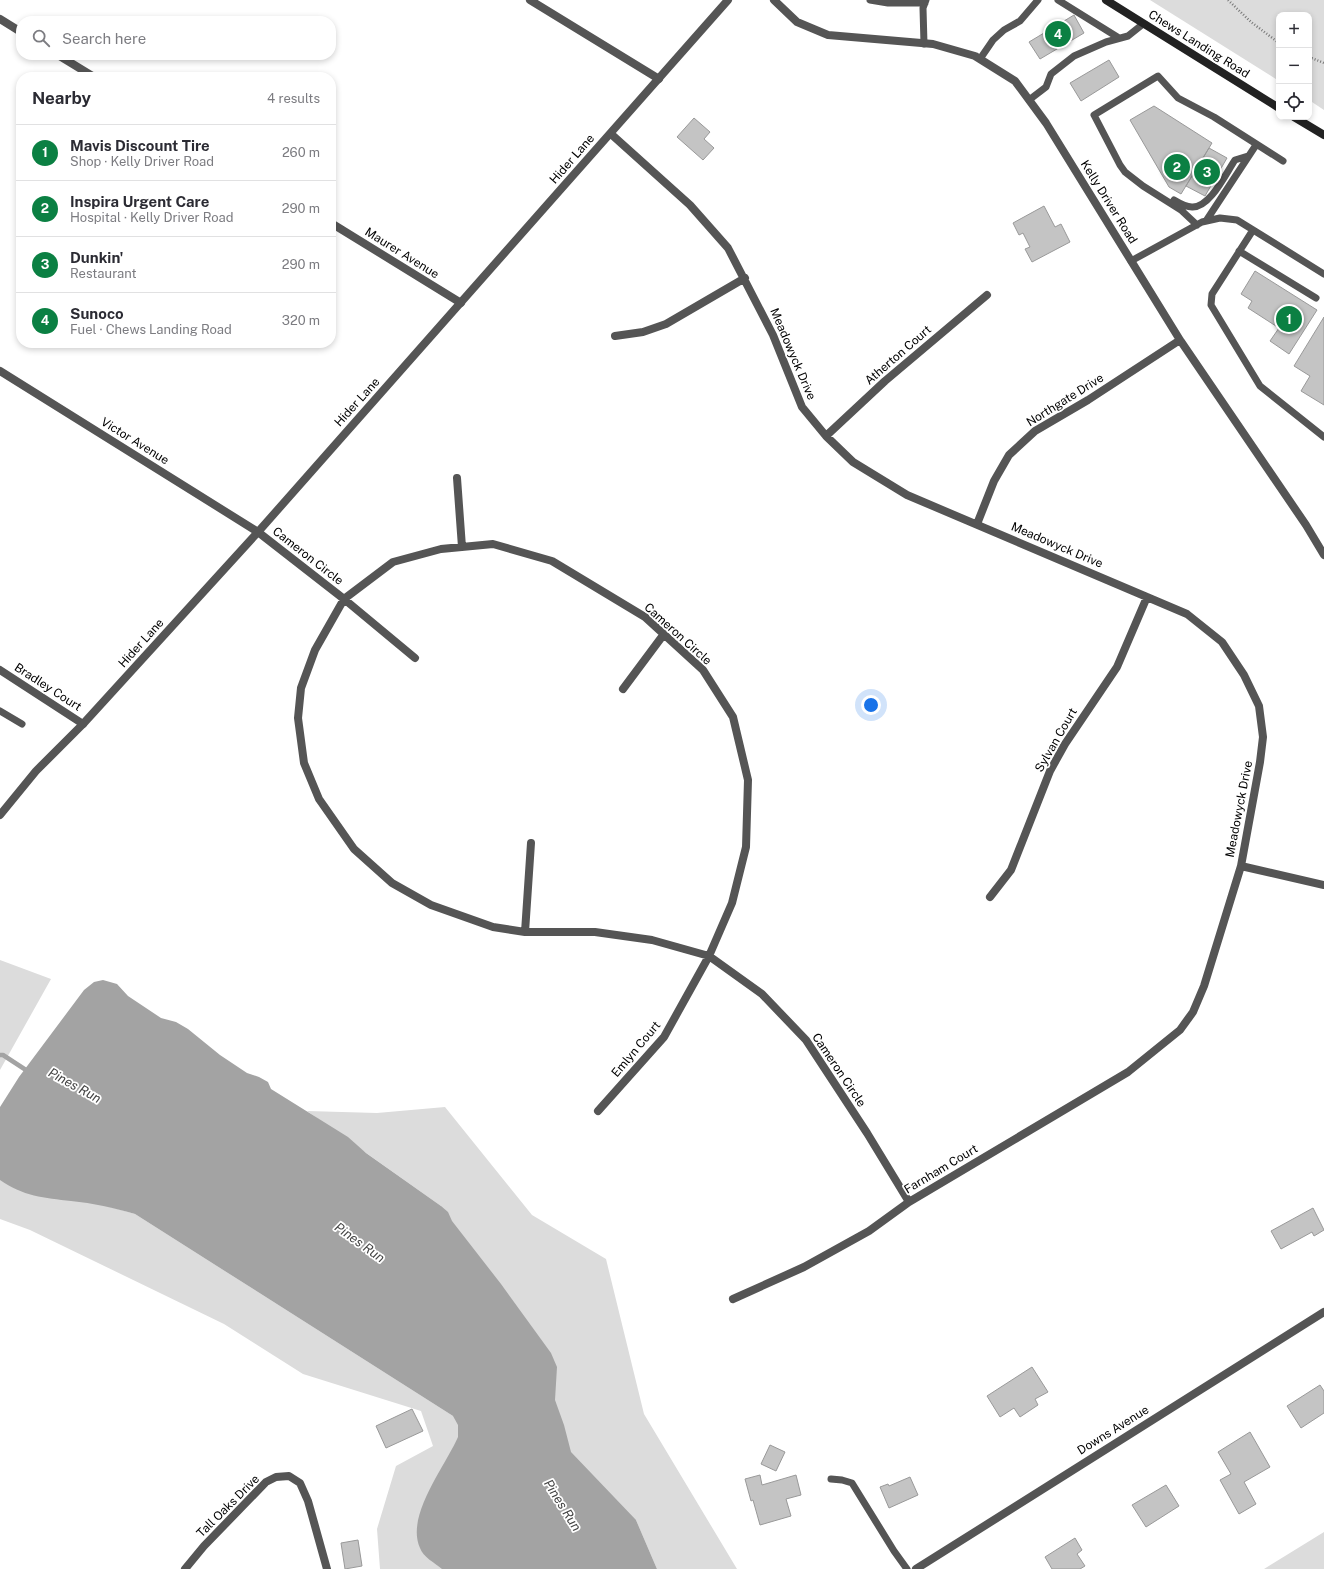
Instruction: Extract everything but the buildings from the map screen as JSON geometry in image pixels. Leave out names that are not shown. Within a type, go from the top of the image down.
[{"type":"main road","name":"Chews Landing Road","points":[[1106,0],[1276,106]]},
{"type":"main road","points":[[1299,120],[1324,135]]},
{"type":"street","points":[[530,0],[659,80]]},
{"type":"street","name":"Hider Lane","points":[[0,815],[36,771],[83,724],[258,532],[659,80],[728,0]]},
{"type":"street","name":"Kelly Driver Road","points":[[774,0],[797,22],[828,35],[924,44],[968,54],[980,59],[1015,81],[1046,123],[1180,340],[1306,525],[1324,555]]},
{"type":"street","points":[[0,19],[16,29]]},
{"type":"street","points":[[66,60],[86,72]]},
{"type":"street","name":"Meadowyck Drive","points":[[611,134],[690,205],[728,248],[745,278],[773,335],[802,407],[826,436],[853,462],[907,495],[1187,614],[1222,642],[1244,675],[1259,706],[1263,737],[1240,866],[1204,986],[1193,1012],[1180,1030],[1156,1051]]},
{"type":"street","name":"Maurer Avenue","points":[[336,226],[461,303]]},
{"type":"street","points":[[615,336],[643,332],[666,324],[745,278]]},
{"type":"street","name":"Atherton Court","points":[[826,436],[885,381],[988,296]]},
{"type":"street","name":"Northgate Drive","points":[[977,524],[994,481],[1010,455],[1035,431],[1088,400],[1180,340]]},
{"type":"street","name":"Victor Avenue","points":[[0,371],[258,532]]},
{"type":"street","points":[[457,478],[462,547]]},
{"type":"street","name":"Cameron Circle","points":[[258,532],[344,599]]},
{"type":"street","name":"Cameron Circle","points":[[709,956],[732,903],[746,847],[748,780],[733,717],[703,670],[644,617],[552,561],[493,544],[441,549],[393,562],[344,599],[315,650],[301,688],[298,718],[304,763],[320,799],[354,849],[392,883],[431,905],[493,927],[525,932],[595,932],[652,940],[709,956],[762,994],[806,1040],[867,1133],[908,1202]]},
{"type":"street","name":"Sylvan Court","points":[[990,898],[1011,870],[1050,771],[1117,667],[1147,597]]},
{"type":"street","points":[[344,599],[415,658]]},
{"type":"street","points":[[623,689],[664,634]]},
{"type":"street","name":"Bradley Court","points":[[0,670],[83,724]]},
{"type":"street","points":[[525,932],[531,843]]},
{"type":"street","points":[[1240,866],[1324,885]]},
{"type":"street","name":"Emlyn Court","points":[[598,1111],[664,1036],[709,956]]},
{"type":"street","name":"Farnham Court","points":[[733,1299],[804,1267],[869,1231],[908,1202],[1128,1072],[1156,1051]]},
{"type":"street","name":"Downs Avenue","points":[[916,1569],[1324,1312]]},
{"type":"street","name":"Tall Oaks Drive","points":[[185,1569],[204,1546],[266,1482],[276,1477],[289,1476],[300,1483],[308,1501],[327,1569]]},
{"type":"lane","points":[[870,0],[888,3],[926,2],[924,8],[924,44]]},
{"type":"lane","points":[[980,59],[993,40],[1004,30],[1020,21],[1038,0]]},
{"type":"lane","points":[[1058,0],[1119,38]]},
{"type":"lane","points":[[1029,100],[1046,87],[1051,74],[1074,56],[1106,42],[1128,36],[1144,24]]},
{"type":"lane","points":[[1197,225],[1181,210],[1143,186],[1125,172],[1094,115],[1158,76],[1178,98],[1214,117],[1282,162]]},
{"type":"lane","points":[[1206,221],[1256,145]]},
{"type":"lane","points":[[1125,172],[1180,204],[1192,208],[1203,205],[1215,191],[1235,160],[1248,156]]},
{"type":"lane","points":[[1131,261],[1197,225],[1206,221],[1220,218],[1237,220],[1324,274]]},
{"type":"lane","points":[[1253,230],[1212,294],[1211,305],[1260,386],[1324,437]]},
{"type":"lane","points":[[1239,251],[1316,298]]},
{"type":"lane","points":[[0,710],[22,724]]},
{"type":"lane","points":[[831,1479],[852,1483],[894,1551],[907,1569]]},
{"type":"path","points":[[1228,0],[1251,22],[1276,41]]},
{"type":"path","points":[[1312,58],[1324,63]]},
{"type":"shaded area","points":[[1150,0],[1324,0],[1324,110],[1312,102],[1312,12],[1276,12],[1276,79]]},
{"type":"shaded area","points":[[0,960],[51,979],[0,1070]]},
{"type":"shaded area","points":[[445,1107],[532,1215],[606,1259],[644,1414],[737,1569],[657,1569],[636,1520],[446,1569],[380,1569],[377,1529],[396,1466],[433,1446],[421,1411],[303,1374],[224,1324],[30,1230],[0,1219],[0,1175],[135,1214],[453,1416],[441,1206],[307,1111],[377,1113]]},
{"type":"shaded area","points":[[1324,1532],[1324,1569],[1264,1569]]},
{"type":"water","points":[[103,980],[117,984],[128,996],[161,1018],[176,1022],[188,1029],[220,1055],[247,1073],[268,1082],[271,1089],[348,1137],[366,1153],[448,1212],[452,1221],[501,1284],[551,1353],[557,1367],[555,1400],[564,1425],[571,1452],[636,1520],[657,1569],[442,1569],[430,1560],[420,1548],[417,1535],[418,1521],[422,1506],[429,1491],[458,1437],[458,1425],[453,1416],[135,1214],[95,1204],[52,1199],[25,1193],[0,1180],[0,1107],[19,1077],[84,990],[94,982]]},
{"type":"waterway","name":"Pines Run","points":[[0,1055],[3,1055],[29,1072]]},
{"type":"place","name":"Sunoco","points":[[1058,34]]},
{"type":"place","name":"Inspira Urgent Care","points":[[1177,167]]},
{"type":"place","name":"Dunkin'","points":[[1207,172]]},
{"type":"place","name":"Mavis Discount Tire","points":[[1289,319]]}]
